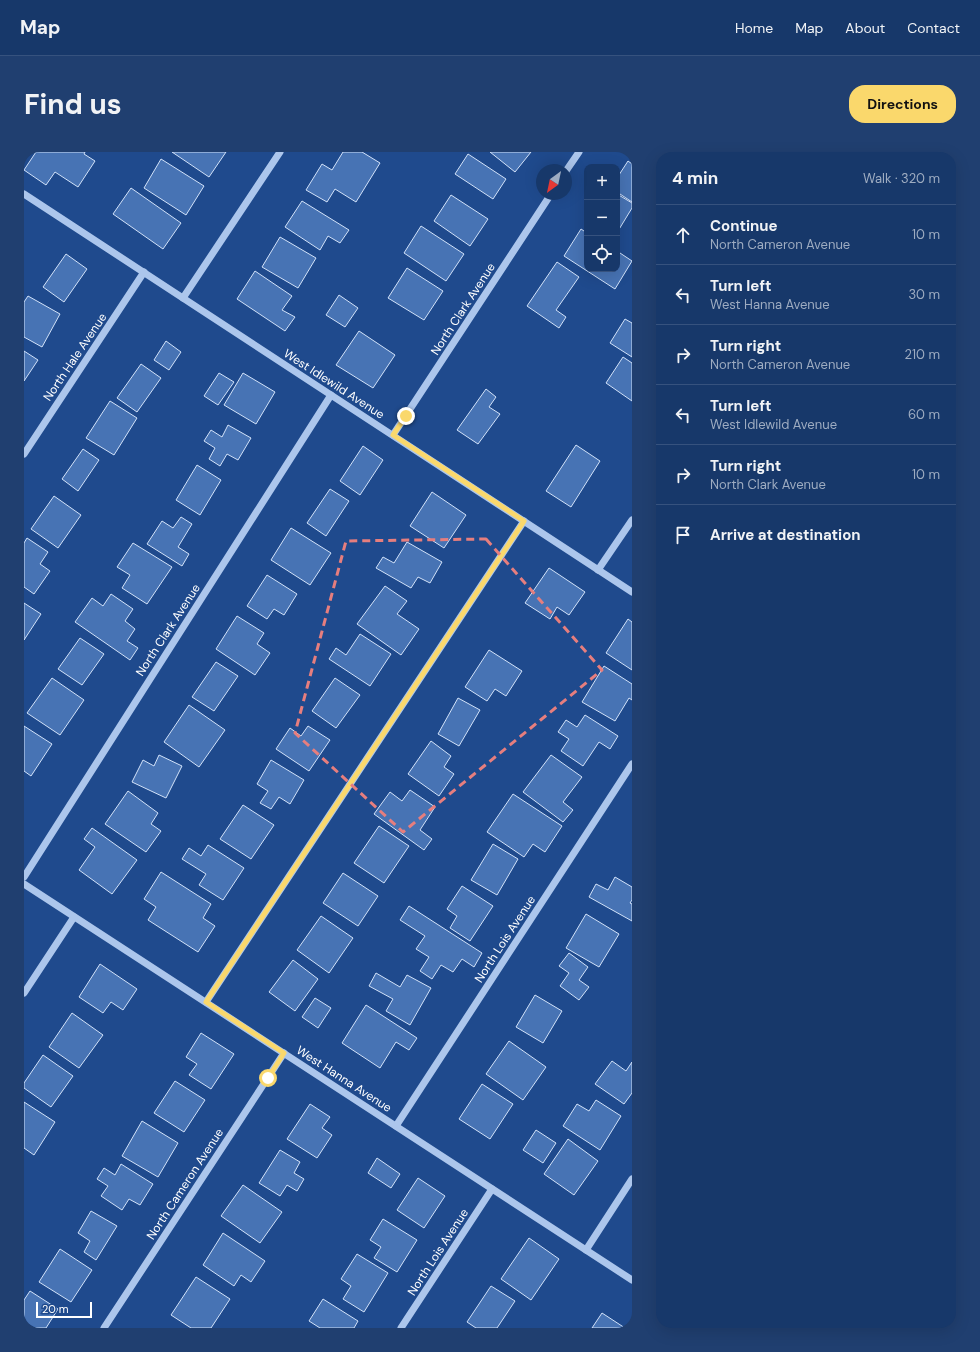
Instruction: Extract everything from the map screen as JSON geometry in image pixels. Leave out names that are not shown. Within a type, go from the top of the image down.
[{"type":"street","points":[[183,298],[280,152]]},
{"type":"street","points":[[571,164],[579,152]]},
{"type":"street","name":"West Idlewild Avenue","points":[[24,194],[632,592]]},
{"type":"street","name":"North Clark Avenue","points":[[393,435],[547,200]]},
{"type":"street","name":"North Hale Avenue","points":[[24,454],[144,272]]},
{"type":"street","name":"North Clark Avenue","points":[[24,876],[331,395]]},
{"type":"street","points":[[598,570],[632,520]]},
{"type":"street","points":[[206,1002],[524,521]]},
{"type":"street","name":"North Lois Avenue","points":[[396,1126],[632,764]]},
{"type":"street","name":"West Hanna Avenue","points":[[24,884],[632,1280]]},
{"type":"street","points":[[24,993],[74,917]]},
{"type":"street","name":"North Cameron Avenue","points":[[104,1328],[284,1053]]},
{"type":"street","points":[[586,1250],[632,1179]]},
{"type":"street","name":"North Lois Avenue","points":[[401,1328],[492,1189]]},
{"type":"highlighted area","points":[[486,539],[602,670],[403,832],[295,733],[346,541]]},
{"type":"building","points":[[36,152],[85,152],[84,154],[95,161],[78,187],[55,172],[46,185],[24,170]]},
{"type":"building","points":[[172,152],[226,152],[209,177]]},
{"type":"building","points":[[343,152],[362,152],[380,163],[356,202],[335,189],[327,202],[306,190],[322,164],[332,170]]},
{"type":"building","points":[[490,152],[531,152],[515,172]]},
{"type":"building","points":[[468,154],[506,179],[493,199],[455,174]]},
{"type":"building","points":[[161,159],[204,186],[186,215],[144,188]]},
{"type":"building","points":[[628,161],[632,164],[632,202],[620,194],[620,173]]},
{"type":"building","points":[[131,188],[181,223],[163,249],[113,214]]},
{"type":"building","points":[[451,195],[488,219],[470,246],[434,221]]},
{"type":"building","points":[[620,196],[632,203],[632,208],[620,228]]},
{"type":"building","points":[[302,201],[349,230],[340,243],[328,236],[320,250],[285,227]]},
{"type":"building","points":[[421,226],[464,254],[446,281],[404,253]]},
{"type":"building","points":[[581,229],[584,231],[584,269],[564,256]]},
{"type":"building","points":[[280,237],[316,258],[298,288],[262,267]]},
{"type":"building","points":[[620,253],[632,261],[615,289],[589,272],[620,272]]},
{"type":"building","points":[[66,254],[87,269],[64,302],[43,287]]},
{"type":"building","points":[[557,262],[579,277],[556,310],[566,317],[559,328],[527,306]]},
{"type":"building","points":[[407,268],[443,291],[424,320],[388,298]]},
{"type":"building","points":[[255,271],[292,296],[282,310],[295,317],[285,331],[237,299]]},
{"type":"building","points":[[339,295],[358,308],[345,327],[326,315]]},
{"type":"building","points":[[28,296],[60,314],[42,347],[24,337],[24,302]]},
{"type":"building","points":[[625,319],[632,323],[632,357],[610,343]]},
{"type":"building","points":[[359,331],[395,355],[373,388],[336,365]]},
{"type":"building","points":[[166,341],[181,352],[169,370],[154,360]]},
{"type":"building","points":[[24,351],[38,360],[24,381]]},
{"type":"building","points":[[623,357],[632,363],[632,401],[606,383]]},
{"type":"building","points":[[141,364],[161,378],[137,412],[117,398]]},
{"type":"building","points":[[219,373],[234,382],[218,405],[204,396]]},
{"type":"building","points":[[243,373],[275,392],[256,424],[224,405]]},
{"type":"building","points":[[486,389],[496,397],[489,407],[500,414],[478,444],[457,430]]},
{"type":"building","points":[[110,401],[137,418],[114,455],[86,438]]},
{"type":"building","points":[[228,425],[251,438],[238,460],[227,454],[220,466],[209,459],[215,448],[204,441],[211,430],[222,437]]},
{"type":"building","points":[[576,445],[600,461],[571,507],[546,491]]},
{"type":"building","points":[[363,446],[383,460],[360,495],[340,481]]},
{"type":"building","points":[[83,449],[99,460],[78,491],[62,479]]},
{"type":"building","points":[[197,465],[221,480],[200,515],[176,500]]},
{"type":"building","points":[[330,489],[349,501],[326,536],[307,523]]},
{"type":"building","points":[[432,492],[466,515],[444,548],[410,526]]},
{"type":"building","points":[[54,496],[81,515],[58,548],[31,529]]},
{"type":"building","points":[[181,517],[192,524],[178,547],[189,554],[182,566],[147,544],[162,521],[173,528]]},
{"type":"building","points":[[291,528],[331,553],[310,585],[271,560]]},
{"type":"building","points":[[27,538],[48,552],[40,564],[50,571],[34,594],[24,587],[24,543]]},
{"type":"building","points":[[407,542],[442,562],[430,583],[418,577],[411,588],[376,568],[383,557],[394,563]]},
{"type":"building","points":[[133,543],[172,567],[147,604],[122,588],[130,575],[117,567]]},
{"type":"building","points":[[549,568],[585,592],[569,615],[557,607],[550,619],[525,603]]},
{"type":"building","points":[[267,575],[297,594],[284,615],[274,609],[267,619],[247,606]]},
{"type":"building","points":[[385,586],[407,601],[397,614],[419,629],[401,655],[357,624]]},
{"type":"building","points":[[111,594],[133,609],[125,621],[135,629],[127,641],[138,648],[130,660],[75,622],[92,598],[103,606]]},
{"type":"building","points":[[24,603],[41,614],[24,640]]},
{"type":"building","points":[[237,616],[264,633],[257,644],[270,653],[255,675],[216,649]]},
{"type":"building","points":[[628,619],[632,622],[632,670],[606,653]]},
{"type":"building","points":[[360,634],[391,654],[370,686],[329,659],[336,648],[346,655]]},
{"type":"building","points":[[80,638],[104,654],[82,685],[58,669]]},
{"type":"building","points":[[489,650],[522,671],[506,696],[495,689],[487,701],[465,687]]},
{"type":"building","points":[[216,662],[238,676],[214,711],[192,697]]},
{"type":"building","points":[[604,666],[632,684],[632,700],[629,698],[615,721],[582,702]]},
{"type":"building","points":[[52,678],[84,700],[60,735],[27,713]]},
{"type":"building","points":[[335,678],[360,695],[336,728],[312,711]]},
{"type":"building","points":[[458,698],[480,710],[459,746],[438,734]]},
{"type":"building","points":[[189,705],[225,730],[199,767],[164,742]]},
{"type":"building","points":[[585,715],[618,736],[610,749],[599,742],[583,766],[561,751],[569,739],[558,732],[566,720],[577,727]]},
{"type":"building","points":[[24,726],[52,744],[31,776],[24,771]]},
{"type":"building","points":[[308,726],[330,740],[309,771],[276,749],[290,728],[301,736]]},
{"type":"building","points":[[431,741],[451,756],[444,767],[454,774],[439,796],[408,774]]},
{"type":"building","points":[[159,755],[182,766],[166,798],[132,782],[143,760],[154,766]]},
{"type":"building","points":[[551,755],[582,777],[563,802],[573,810],[563,822],[523,792]]},
{"type":"building","points":[[271,760],[304,780],[290,804],[279,797],[271,809],[260,803],[268,791],[257,784]]},
{"type":"building","points":[[410,790],[435,807],[420,830],[432,839],[424,850],[374,814],[390,792],[402,801]]},
{"type":"building","points":[[128,791],[158,813],[151,824],[161,831],[146,852],[105,824]]},
{"type":"building","points":[[513,794],[562,826],[545,852],[533,844],[524,857],[487,832]]},
{"type":"building","points":[[243,805],[274,825],[251,859],[220,839]]},
{"type":"building","points":[[379,826],[409,846],[384,883],[354,863]]},
{"type":"building","points":[[92,828],[137,860],[112,894],[79,870],[95,847],[84,839]]},
{"type":"building","points":[[493,844],[518,859],[497,895],[471,880]]},
{"type":"building","points":[[208,845],[244,868],[223,900],[199,885],[206,874],[182,859],[189,848],[201,856]]},
{"type":"building","points":[[161,872],[211,904],[203,918],[215,926],[198,952],[148,920],[156,907],[144,899]]},
{"type":"building","points":[[343,873],[378,896],[358,926],[323,903]]},
{"type":"building","points":[[615,877],[632,887],[632,900],[630,903],[632,904],[632,921],[589,897],[596,884],[608,890]]},
{"type":"building","points":[[462,886],[493,906],[470,941],[450,928],[457,916],[447,909]]},
{"type":"building","points":[[409,906],[482,953],[474,967],[462,959],[453,972],[441,965],[432,979],[420,971],[429,957],[416,949],[425,936],[400,920]]},
{"type":"building","points":[[586,914],[619,934],[599,967],[566,948]]},
{"type":"building","points":[[321,916],[353,938],[329,973],[297,950]]},
{"type":"building","points":[[569,953],[588,967],[579,980],[589,987],[579,1000],[560,986],[569,973],[559,966]]},
{"type":"building","points":[[293,960],[318,979],[295,1011],[269,992]]},
{"type":"building","points":[[100,964],[137,989],[123,1010],[111,1002],[103,1013],[79,997]]},
{"type":"building","points":[[376,973],[400,987],[407,975],[431,988],[410,1025],[386,1011],[393,999],[369,986]]},
{"type":"building","points":[[535,995],[562,1011],[543,1043],[516,1027]]},
{"type":"building","points":[[315,998],[331,1008],[318,1028],[302,1017]]},
{"type":"building","points":[[366,1005],[417,1038],[409,1050],[396,1042],[380,1068],[342,1043]]},
{"type":"building","points":[[72,1013],[103,1035],[79,1068],[49,1047]]},
{"type":"building","points":[[201,1033],[234,1054],[211,1089],[189,1075],[197,1064],[186,1057]]},
{"type":"building","points":[[509,1041],[546,1067],[523,1100],[486,1074]]},
{"type":"building","points":[[43,1055],[73,1076],[51,1107],[24,1088],[24,1083]]},
{"type":"building","points":[[612,1061],[626,1071],[632,1062],[632,1093],[624,1104],[595,1084]]},
{"type":"building","points":[[175,1081],[205,1100],[184,1132],[154,1113]]},
{"type":"building","points":[[482,1084],[513,1104],[490,1139],[459,1119]]},
{"type":"building","points":[[596,1100],[621,1116],[600,1150],[563,1126],[577,1104],[589,1111]]},
{"type":"building","points":[[24,1102],[55,1122],[34,1155],[24,1148]]},
{"type":"building","points":[[310,1104],[330,1117],[322,1128],[332,1135],[317,1158],[287,1139]]},
{"type":"building","points":[[142,1121],[178,1143],[158,1177],[122,1156]]},
{"type":"building","points":[[536,1130],[556,1143],[543,1163],[523,1150]]},
{"type":"building","points":[[568,1139],[598,1161],[574,1195],[544,1174]]},
{"type":"building","points":[[280,1150],[300,1162],[294,1173],[304,1179],[297,1191],[287,1185],[280,1196],[259,1183]]},
{"type":"building","points":[[377,1158],[400,1174],[391,1188],[368,1173]]},
{"type":"building","points":[[121,1164],[153,1184],[140,1205],[129,1199],[122,1210],[101,1196],[108,1186],[97,1179],[104,1168],[115,1175]]},
{"type":"building","points":[[418,1178],[445,1196],[424,1228],[397,1210]]},
{"type":"building","points":[[243,1185],[282,1212],[260,1243],[221,1216]]},
{"type":"building","points":[[91,1211],[117,1226],[96,1260],[84,1252],[90,1241],[78,1233]]},
{"type":"building","points":[[383,1219],[417,1240],[397,1272],[374,1258],[381,1247],[370,1240]]},
{"type":"building","points":[[223,1233],[265,1261],[251,1282],[241,1275],[234,1286],[203,1265]]},
{"type":"building","points":[[529,1238],[559,1259],[531,1300],[501,1279]]},
{"type":"building","points":[[60,1249],[92,1270],[71,1302],[39,1282]]},
{"type":"building","points":[[357,1254],[388,1273],[364,1312],[343,1299],[351,1286],[341,1279]]},
{"type":"building","points":[[196,1277],[230,1299],[211,1328],[191,1328],[171,1315]]},
{"type":"building","points":[[491,1286],[515,1301],[497,1328],[476,1328],[467,1322]]},
{"type":"building","points":[[30,1291],[58,1309],[46,1328],[24,1328],[24,1300]]},
{"type":"building","points":[[323,1299],[358,1321],[354,1328],[320,1328],[309,1321]]},
{"type":"building","points":[[602,1313],[625,1328],[592,1328]]},
{"type":"route","points":[[268,1078],[284,1053],[206,1002],[524,521],[393,435],[406,416]]}]
